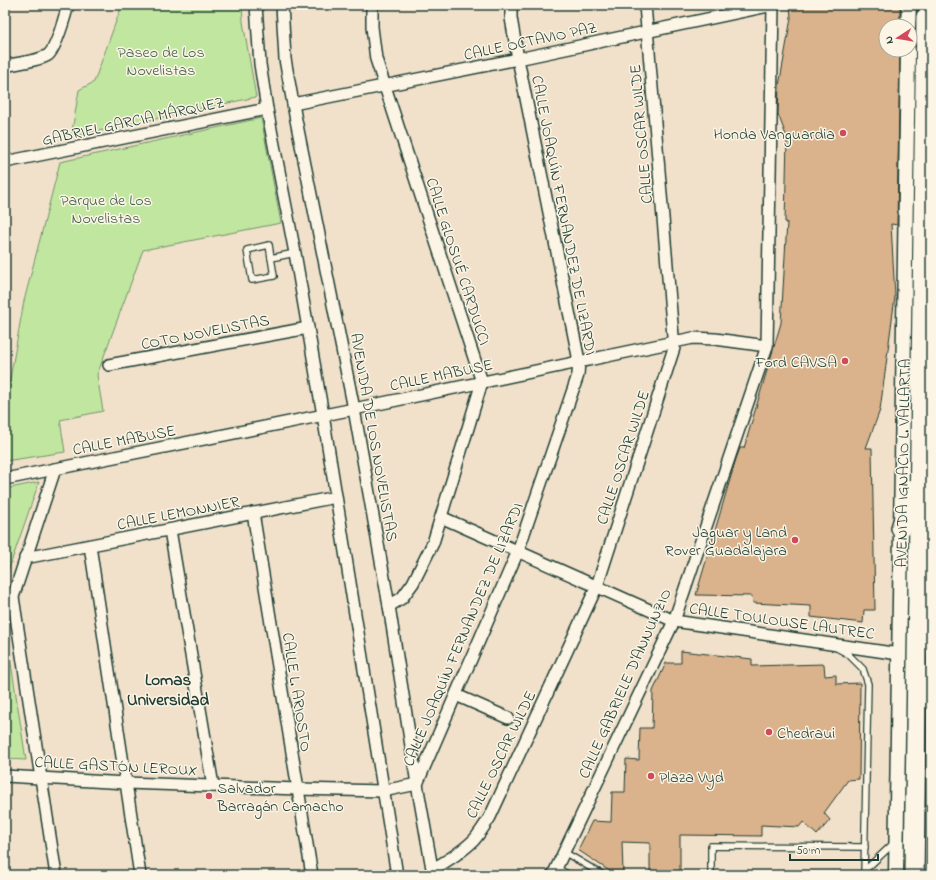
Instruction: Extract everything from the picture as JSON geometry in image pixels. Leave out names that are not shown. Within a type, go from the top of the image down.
[{"type":"highway","name":"AVENIDA IGNACIO L. VALLARTA","points":[[913,13],[925,464],[923,875]]},
{"type":"highway","name":"AVENIDA IGNACIO L. VALLARTA","points":[[914,875],[925,464]]},
{"type":"highway","points":[[901,528],[925,464]]},
{"type":"street","points":[[5,66],[42,58],[50,54],[55,45],[68,5]]},
{"type":"street","points":[[256,5],[260,64],[267,109],[295,253],[323,415],[397,875]]},
{"type":"street","name":"AVENIDA DE LOS NOVELISTAS","points":[[282,5],[285,59],[354,409],[389,606],[417,784],[433,872]]},
{"type":"street","name":"CALLE GLOSUÉ CARDUCCI","points":[[372,5],[372,27],[376,59],[482,382]]},
{"type":"street","name":"CALLE JOAQUÍN FERNANDEZ DE LIZARDI","points":[[417,784],[518,551],[578,375],[579,361],[518,59],[511,18],[511,5]]},
{"type":"street","name":"CALLE OSCAR WILDE","points":[[433,872],[474,840],[490,817],[597,586],[674,348],[645,5]]},
{"type":"street","name":"CALLE OCTAVIO PAZ","points":[[293,104],[518,59],[773,5]]},
{"type":"street","name":"CALLE GABRIELE D'ANNUNZIO","points":[[555,872],[674,620],[767,346],[773,5]]},
{"type":"street","name":"AVENIDA IGNACIO L. VALLARTA","points":[[896,875],[908,58]]},
{"type":"street","name":"GABRIEL GARCIA MÁRQUEZ","points":[[5,162],[267,109]]},
{"type":"street","name":"COTO NOVELISTAS","points":[[109,365],[308,328]]},
{"type":"street","name":"CALLE MABUSE","points":[[5,479],[354,409],[693,338],[715,339],[767,346]]},
{"type":"street","points":[[389,606],[402,598],[413,583],[433,543],[482,382]]},
{"type":"street","points":[[55,469],[13,597],[56,875]]},
{"type":"street","name":"CALLE LEMONNIER","points":[[26,558],[336,497]]},
{"type":"street","name":"CALLE L. ARIOSTO","points":[[253,513],[312,875]]},
{"type":"street","name":"CALLE TOULOUSE LAUTREC","points":[[441,517],[674,620],[899,654]]},
{"type":"street","points":[[170,530],[213,786]]},
{"type":"street","points":[[90,546],[140,875]]},
{"type":"street","points":[[456,695],[508,718]]},
{"type":"street","name":"CALLE GASTÓN LEROUX","points":[[5,776],[126,783],[298,790],[383,791],[417,784]]},
{"type":"lane","points":[[269,245],[271,258],[274,276],[252,280],[247,250],[269,245]]},
{"type":"lane","points":[[271,258],[295,253]]},
{"type":"lane","points":[[828,644],[848,654],[863,669],[868,684],[864,873]]},
{"type":"lane","points":[[864,873],[896,840]]},
{"type":"lane","points":[[711,875],[711,846],[865,847]]},
{"type":"lane","points":[[564,852],[603,875]]},
{"type":"lane","points":[[555,872],[570,875]]},
{"type":"green space","name":"Paseo de Los Novelistas","points":[[122,5],[242,5],[243,22],[256,97],[71,137],[79,90],[94,82]]},
{"type":"green space","name":"Parque de Los Novelistas","points":[[261,118],[281,223],[143,250],[97,375],[103,411],[60,420],[65,452],[5,461],[5,407],[24,301],[60,162]]},
{"type":"green space","points":[[39,482],[5,580],[5,489]]},
{"type":"green space","points":[[5,624],[26,760],[5,759]]},
{"type":"building","points":[[790,5],[900,5],[900,18],[878,18],[878,58],[900,58],[897,225],[891,224],[895,297],[880,410],[866,448],[872,448],[875,610],[864,610],[863,623],[811,617],[811,606],[753,603],[752,596],[696,595],[736,459],[740,448],[744,448],[781,323],[787,222],[785,222],[787,138],[778,114],[779,86],[791,18]]},
{"type":"building","name":"Chedraui","points":[[681,651],[752,659],[752,666],[824,664],[825,676],[836,675],[836,684],[860,683],[859,779],[848,780],[824,813],[830,820],[817,835],[803,822],[799,827],[761,825],[761,836],[680,835],[680,875],[650,875],[650,843],[622,842],[623,873],[614,874],[578,850],[592,821],[611,822],[612,792],[625,792],[626,759],[639,760],[640,728],[652,728],[653,691],[666,663],[681,663]]},
{"type":"place","name":"Honda Vanguardia","points":[[843,133]]},
{"type":"place","name":"Ford CAVSA","points":[[845,361]]},
{"type":"place","name":"Jaguar y Land Rover Guadalajara","points":[[795,540]]},
{"type":"place","name":"Chedraui","points":[[769,732]]},
{"type":"place","name":"Plaza Vyd","points":[[651,776]]},
{"type":"place","name":"Salvador Barragán Camacho","points":[[209,796]]},
{"type":"district","name":"Lomas Universidad","points":[[168,689]]}]
